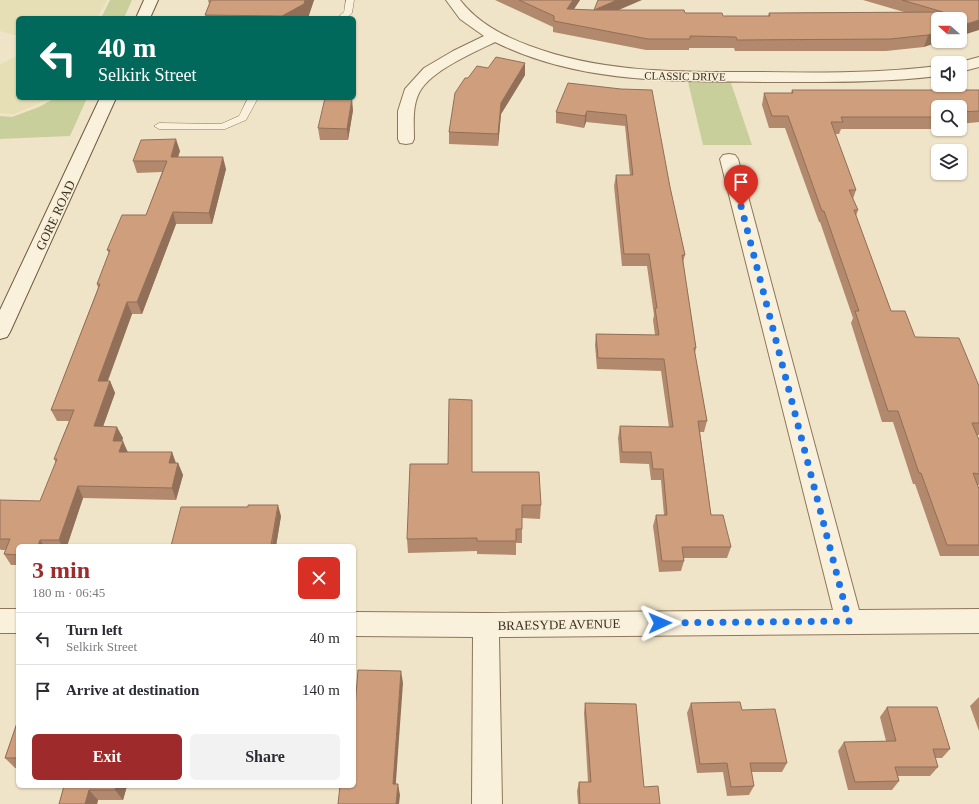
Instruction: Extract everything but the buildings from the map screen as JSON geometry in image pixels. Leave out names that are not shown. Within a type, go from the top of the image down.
[{"type":"street","points":[[144,16],[151,0]]},
{"type":"street","name":"CLASSIC DRIVE","points":[[453,0],[458,8],[481,29],[494,37],[542,58],[594,70],[650,76],[827,77],[906,75],[931,72]]},
{"type":"street","points":[[406,139],[406,111],[411,92],[430,71],[458,54],[494,37]]},
{"type":"street","points":[[967,65],[979,62]]},
{"type":"street","name":"GORE ROAD","points":[[0,332],[107,100]]},
{"type":"street","points":[[729,160],[849,621]]},
{"type":"street","points":[[0,621],[16,621]]},
{"type":"street","name":"BRAESYDE AVENUE","points":[[356,624],[486,625],[979,621]]},
{"type":"street","points":[[486,625],[487,804]]},
{"type":"lane","points":[[344,16],[348,13],[350,0]]},
{"type":"lane","points":[[159,126],[222,127],[243,118],[252,100]]},
{"type":"shaded area","points":[[0,0],[107,0],[98,16],[16,16],[16,35],[0,31]]},
{"type":"shaded area","points":[[16,56],[16,100],[46,100],[14,114],[0,113],[0,65]]},
{"type":"green space","points":[[110,0],[132,0],[125,16],[102,16]]},
{"type":"green space","points":[[688,82],[731,83],[752,145],[703,145]]},
{"type":"green space","points":[[51,100],[86,100],[70,136],[0,139],[0,116],[12,117],[39,107]]},
{"type":"route","points":[[660,623],[849,621],[741,206]]}]
